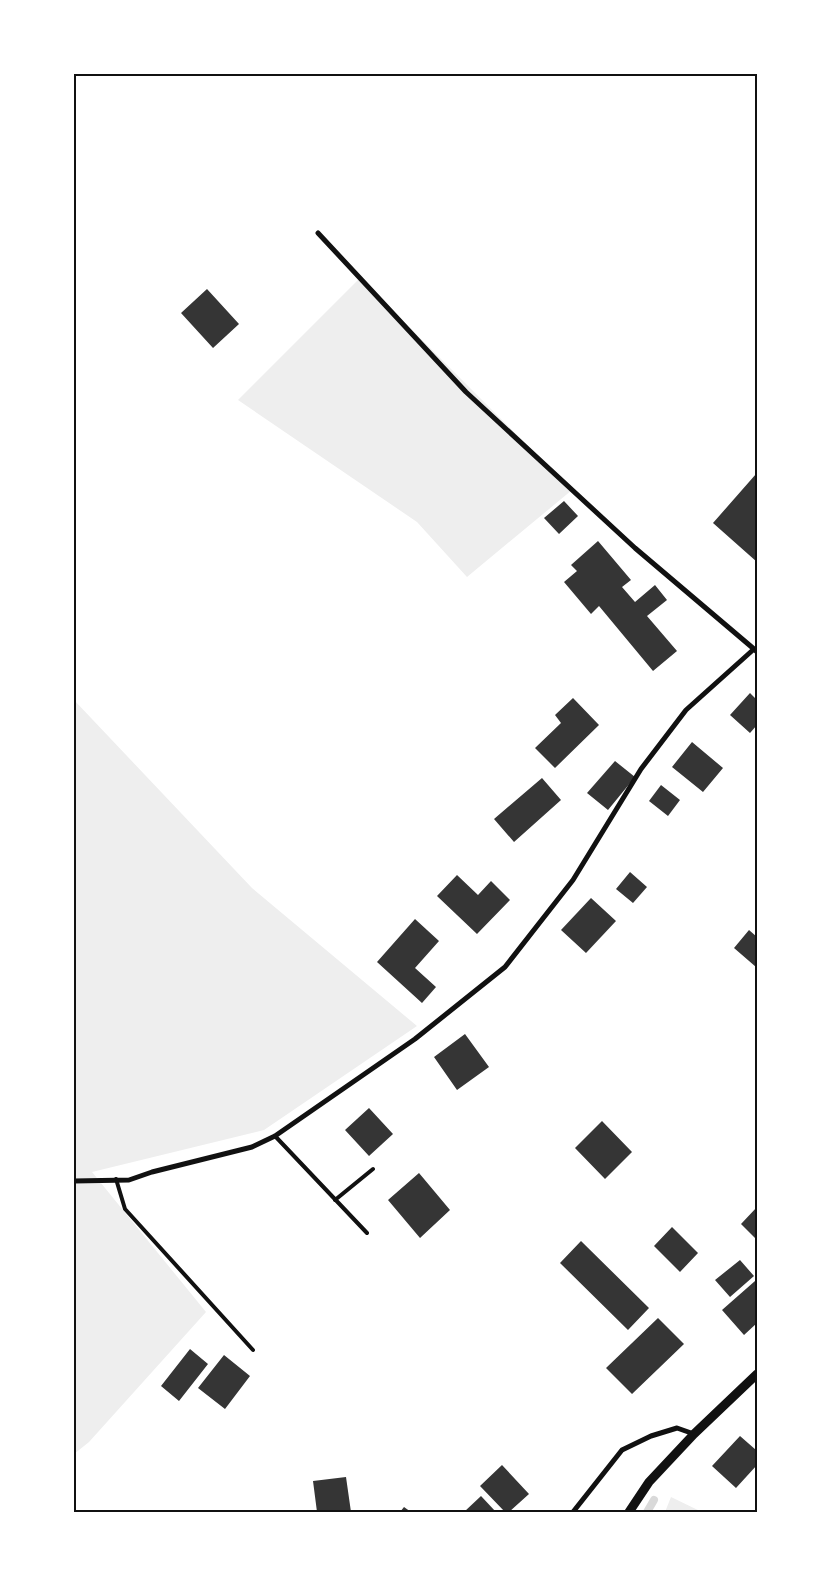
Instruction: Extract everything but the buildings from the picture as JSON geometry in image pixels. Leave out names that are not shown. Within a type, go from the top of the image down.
[{"type":"street","points":[[74,1181],[130,1180],[152,1172],[252,1146],[275,1136],[415,1039],[505,967],[572,880],[641,769],[686,710],[756,651],[635,548],[466,392],[318,233]]},
{"type":"street","points":[[629,1512],[649,1482],[694,1434],[757,1374]]},
{"type":"street","points":[[573,1512],[622,1450],[651,1436],[677,1428],[694,1434]]},
{"type":"lane","points":[[275,1136],[367,1233]]},
{"type":"lane","points":[[335,1200],[373,1169]]},
{"type":"lane","points":[[116,1179],[125,1209],[253,1350]]},
{"type":"shaded area","points":[[360,278],[572,490],[467,577],[417,522],[238,400]]},
{"type":"shaded area","points":[[74,700],[252,888],[417,1026],[264,1130],[92,1172],[206,1312],[89,1442],[74,1454]]},
{"type":"shaded area","points":[[671,1497],[702,1512],[665,1512]]},
{"type":"waterway","points":[[647,1512],[654,1500]]}]
